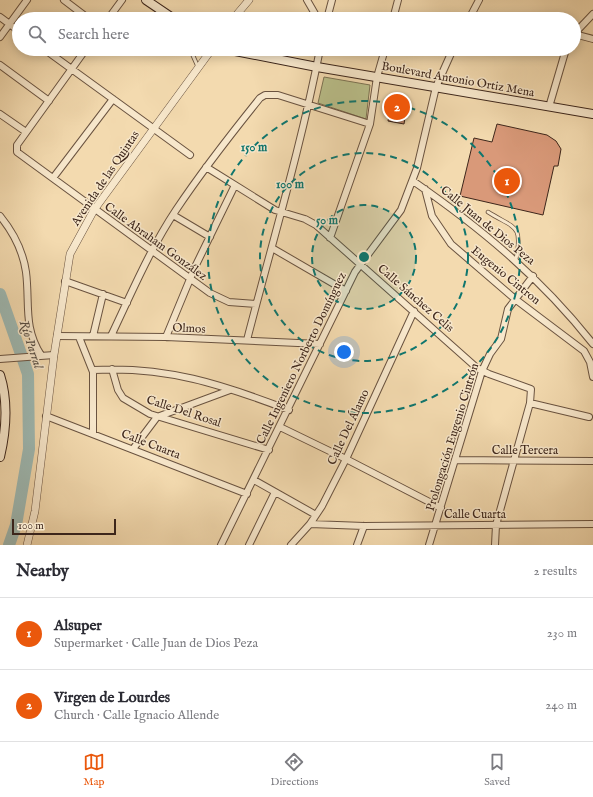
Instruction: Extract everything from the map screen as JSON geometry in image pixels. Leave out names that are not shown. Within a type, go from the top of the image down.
[{"type":"main road","points":[[146,0],[164,12]]},
{"type":"main road","name":"Boulevard Antonio Ortiz Mena","points":[[261,56],[593,114]]},
{"type":"main road","points":[[0,375],[3,386],[5,412],[1,452]]},
{"type":"street","points":[[18,12],[27,0]]},
{"type":"street","points":[[64,0],[80,12]]},
{"type":"street","points":[[113,12],[122,0]]},
{"type":"street","points":[[239,12],[249,0]]},
{"type":"street","points":[[307,0],[314,12]]},
{"type":"street","points":[[329,12],[332,0]]},
{"type":"street","points":[[395,12],[398,0]]},
{"type":"street","points":[[473,12],[479,0]]},
{"type":"street","points":[[581,27],[593,14]]},
{"type":"street","points":[[0,17],[12,26]]},
{"type":"street","points":[[0,37],[12,20]]},
{"type":"street","points":[[581,36],[593,39]]},
{"type":"street","points":[[54,56],[190,154]]},
{"type":"street","points":[[0,114],[26,132],[80,56]]},
{"type":"street","name":"Avenida de las Quintas","points":[[27,545],[35,511],[54,355],[65,281],[73,246],[94,210],[207,56]]},
{"type":"street","points":[[247,340],[272,248],[319,56]]},
{"type":"street","points":[[330,238],[370,124],[377,77],[382,56]]},
{"type":"street","name":"Calle Ingeniero Norberto Domínguez","points":[[221,545],[360,264],[397,217],[413,181],[436,87],[450,56]]},
{"type":"street","points":[[549,106],[564,56]]},
{"type":"street","points":[[0,65],[49,100]]},
{"type":"street","points":[[111,336],[152,251],[173,215],[206,167],[260,98],[271,94],[370,124]]},
{"type":"street","points":[[53,178],[113,99]]},
{"type":"street","name":"Calle Abraham González","points":[[26,132],[16,147],[18,154],[53,178],[190,280],[220,299],[238,303],[256,304]]},
{"type":"street","name":"Calle Sánchez Celis","points":[[206,167],[268,206],[311,222],[482,371],[530,388],[532,391],[530,403]]},
{"type":"street","name":"Calle Juan de Dios Peza","points":[[413,181],[516,259],[592,342]]},
{"type":"street","points":[[166,337],[190,280],[235,185]]},
{"type":"street","name":"Eugenio Cintron","points":[[424,189],[432,216],[451,244],[515,299],[584,351],[592,361]]},
{"type":"street","points":[[173,215],[210,237]]},
{"type":"street","points":[[0,216],[12,232],[23,259],[26,272],[28,323],[33,343],[40,356]]},
{"type":"street","points":[[272,248],[346,291]]},
{"type":"street","name":"Prolongación Eugenio Cintrón","points":[[429,545],[482,371],[490,354],[501,339],[506,314],[515,299],[533,276]]},
{"type":"street","points":[[65,281],[127,303]]},
{"type":"street","points":[[93,336],[103,294]]},
{"type":"street","name":"Calle Del Álamo","points":[[291,545],[316,515],[346,459],[414,311]]},
{"type":"street","name":"Olmos","points":[[57,336],[166,337],[320,344]]},
{"type":"street","points":[[80,337],[93,370],[93,434]]},
{"type":"street","points":[[0,359],[54,355]]},
{"type":"street","points":[[592,361],[593,377]]},
{"type":"street","name":"Calle Del Rosal","points":[[112,369],[118,390],[123,398],[150,414],[269,450]]},
{"type":"street","points":[[93,370],[139,369],[170,373],[230,390],[289,410]]},
{"type":"street","points":[[133,449],[151,422],[158,416],[230,390]]},
{"type":"street","points":[[495,545],[496,525],[530,403],[589,417]]},
{"type":"street","name":"Calle Cuarta","points":[[46,416],[247,494]]},
{"type":"street","points":[[280,427],[441,508]]},
{"type":"street","name":"Calle Tercera","points":[[456,460],[593,461]]},
{"type":"street","points":[[254,480],[316,515]]},
{"type":"street","points":[[249,545],[275,492]]},
{"type":"street","name":"Calle Cuarta","points":[[310,524],[364,526],[593,524]]},
{"type":"street","points":[[357,545],[364,526]]},
{"type":"lane","points":[[193,56],[198,67]]},
{"type":"lane","points":[[488,212],[515,229],[519,234],[520,240],[516,259]]},
{"type":"green space","points":[[324,77],[370,85],[366,119],[318,103]]},
{"type":"building","points":[[393,94],[405,97],[402,118],[405,118],[404,124],[388,121]]},
{"type":"building","points":[[497,124],[547,135],[556,141],[561,149],[558,166],[554,166],[543,215],[460,196],[474,138],[492,142]]},
{"type":"waterway","name":"Río Parral","points":[[0,294],[28,374],[29,449],[16,525],[9,545]]},
{"type":"place","name":"Virgen de Lourdes","points":[[397,107]]},
{"type":"place","name":"Alsuper","points":[[507,181]]}]
